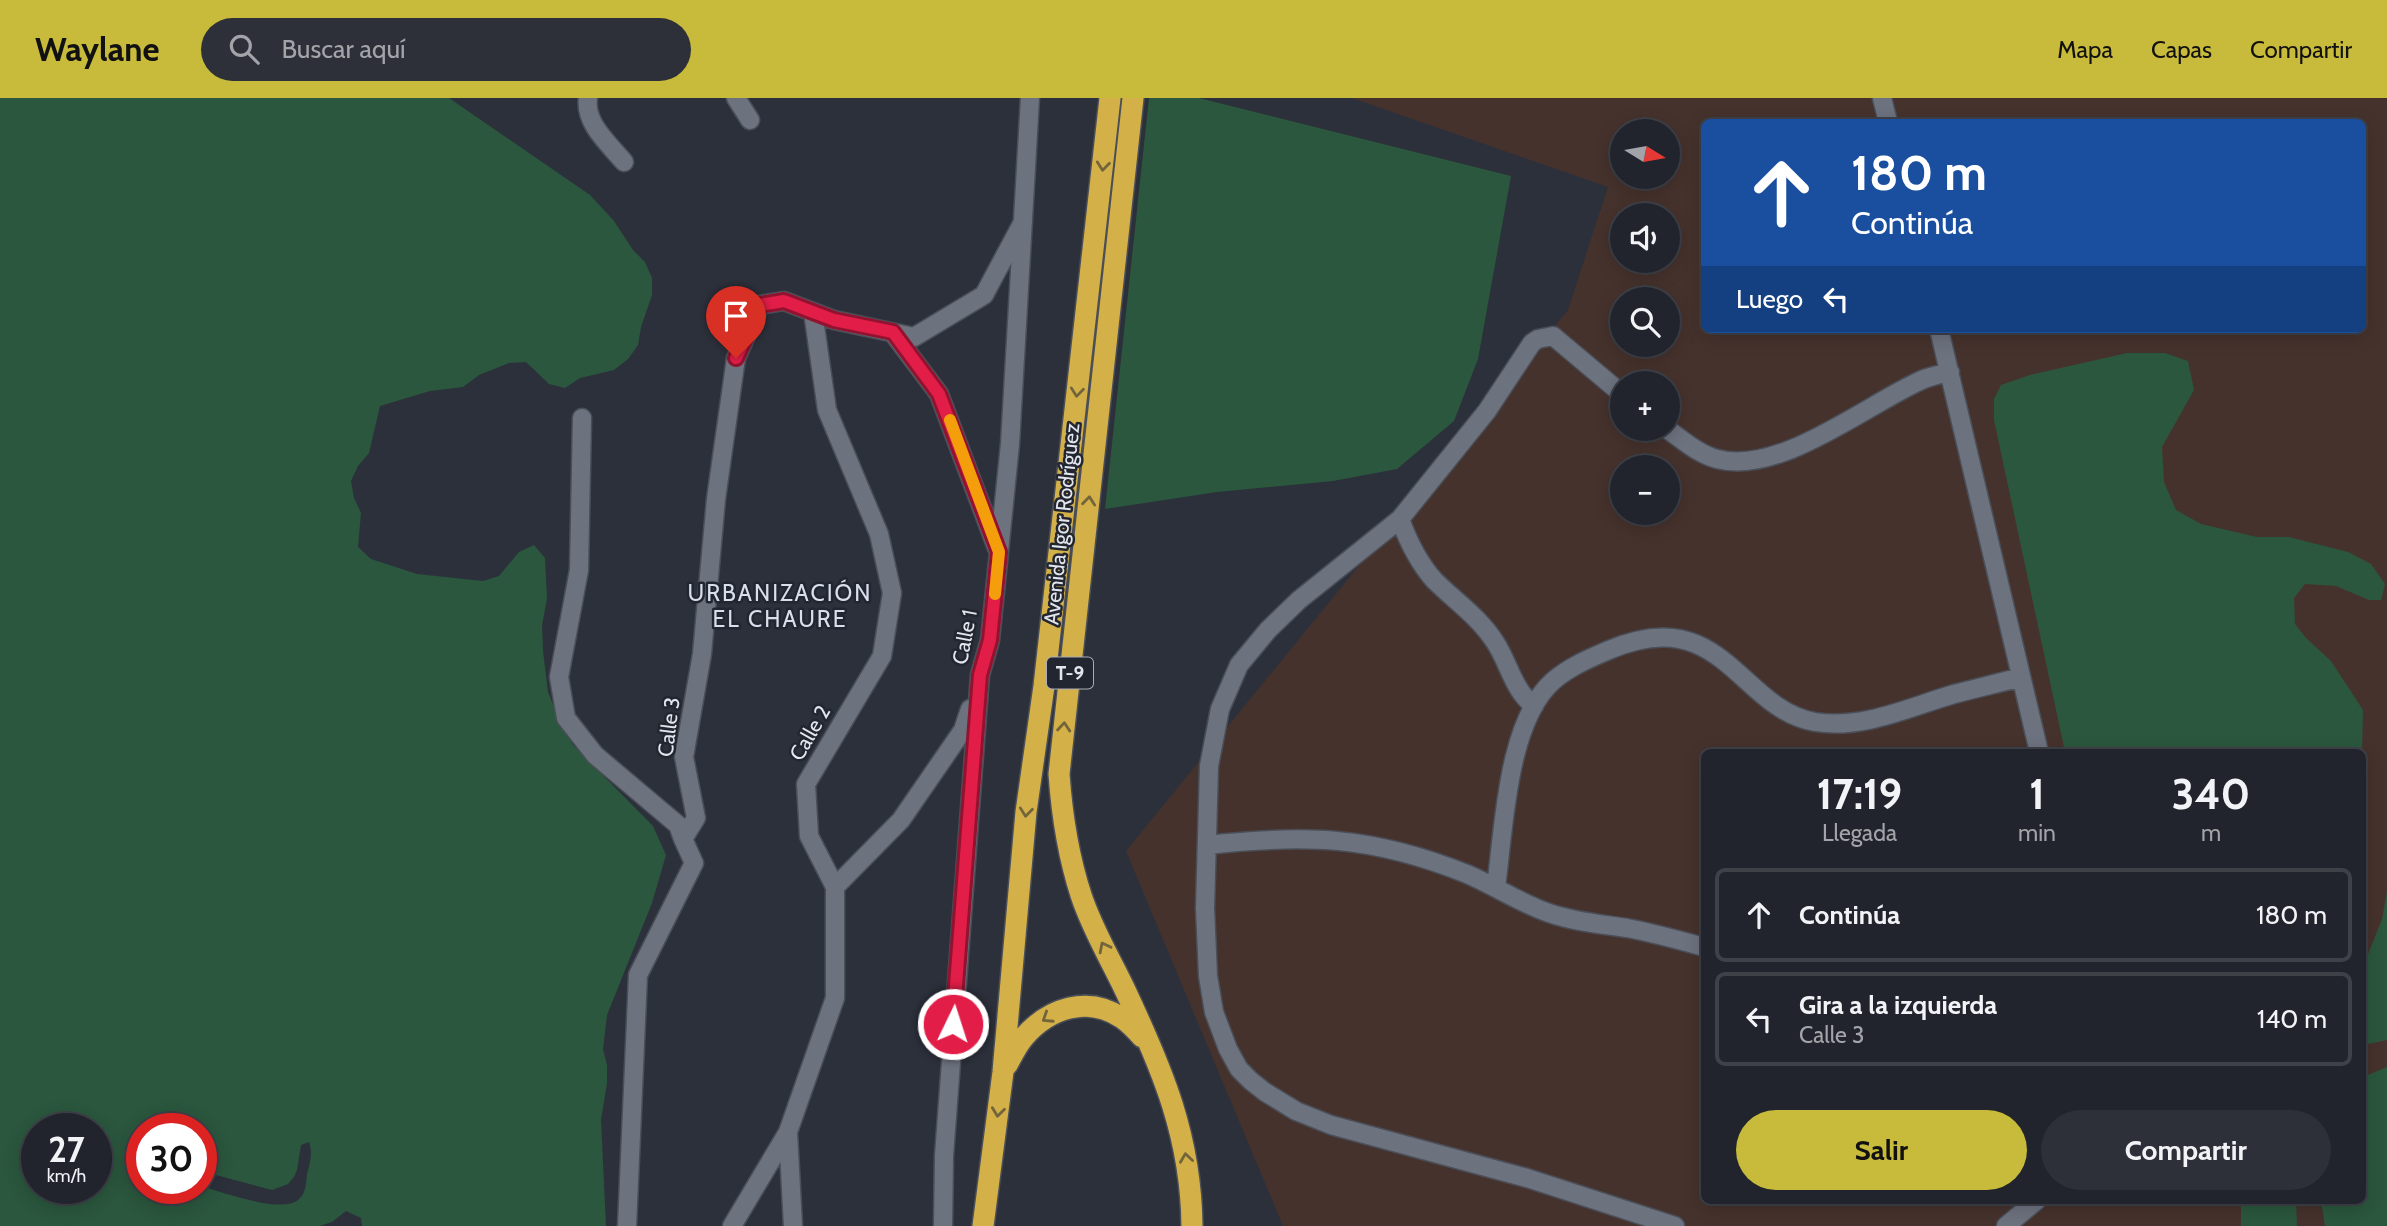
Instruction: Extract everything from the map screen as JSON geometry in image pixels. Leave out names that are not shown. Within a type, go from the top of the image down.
[{"type":"highway","name":"Avenida Igor Rodríguez","points":[[983,1226],[1003,1072],[1026,811],[1044,686],[1111,98]]},
{"type":"highway","name":"Avenida Igor Rodríguez","points":[[1133,98],[1059,774],[1062,821],[1081,895],[1167,1084],[1183,1135],[1193,1224]]},
{"type":"highway","name":"T-9","points":[[1003,1072],[1023,1038],[1041,1021],[1077,1005],[1101,1008],[1123,1018],[1149,1043]]},
{"type":"street","points":[[736,98],[750,120]]},
{"type":"street","name":"Calle 1","points":[[943,1226],[944,1156],[980,675],[990,640],[1010,444],[1030,98]]},
{"type":"street","points":[[1882,98],[1887,119]]},
{"type":"street","points":[[588,101],[596,128],[624,162]]},
{"type":"street","points":[[813,312],[834,320],[914,337],[984,295],[1023,222]]},
{"type":"street","name":"Calle 3","points":[[683,839],[696,818],[684,757],[702,654],[716,499],[736,358],[760,305],[784,301],[813,312]]},
{"type":"street","name":"Calle 2","points":[[793,1226],[788,1132],[835,998],[835,887],[808,836],[806,784],[882,656],[892,593],[879,534],[827,410],[813,312]]},
{"type":"street","points":[[893,332],[939,394],[999,552]]},
{"type":"street","points":[[1940,333],[2038,749]]},
{"type":"street","points":[[1610,384],[1553,336],[1538,339],[1528,349],[1487,411],[1400,519],[1283,615],[1239,665],[1220,709],[1211,747],[1205,908],[1208,976],[1214,1012],[1227,1049],[1239,1069],[1265,1093],[1296,1111],[1331,1125],[1540,1182],[1675,1226]]},
{"type":"street","points":[[1680,439],[1695,450],[1718,460],[1759,460],[1830,432],[1925,379],[1950,372]]},
{"type":"street","points":[[582,418],[579,570],[559,677],[566,718],[596,755],[678,825],[694,863],[638,975],[628,1226]]},
{"type":"street","points":[[1400,519],[1410,545],[1425,569],[1486,629],[1503,655],[1518,690],[1534,706]]},
{"type":"street","points":[[1496,887],[1514,756],[1534,706],[1553,681],[1616,647],[1661,636],[1686,640],[1707,650],[1775,706],[1800,718],[1822,722],[1844,722],[1888,715],[2021,677]]},
{"type":"street","points":[[835,887],[901,820],[956,741],[963,730],[980,675]]},
{"type":"street","points":[[1207,845],[1278,838],[1310,838],[1369,844],[1442,865],[1496,887],[1530,906],[1572,920],[1650,933],[1701,946]]},
{"type":"street","points":[[732,1226],[788,1132]]},
{"type":"street","points":[[2006,1226],[2032,1204]]},
{"type":"shaded area","points":[[1352,98],[2387,98],[2387,1226],[1283,1226],[1126,851],[1568,310],[1608,187]]},
{"type":"green space","points":[[0,98],[449,98],[590,195],[645,262],[652,278],[652,295],[638,345],[628,359],[614,370],[580,378],[565,388],[549,384],[526,362],[509,363],[479,375],[463,387],[430,391],[380,406],[369,453],[358,466],[351,481],[354,498],[361,513],[358,547],[371,559],[417,574],[483,581],[499,576],[519,552],[534,545],[545,558],[547,599],[542,625],[543,651],[548,692],[559,719],[573,745],[653,826],[666,855],[652,903],[607,1015],[603,1049],[607,1065],[607,1083],[601,1120],[606,1226],[362,1226],[361,1218],[346,1211],[332,1222],[320,1226],[0,1226]]},
{"type":"green space","points":[[1149,98],[1199,98],[1511,176],[1478,359],[1454,421],[1397,469],[1333,481],[1217,492],[1105,509]]},
{"type":"green space","points":[[2127,353],[2165,353],[2188,361],[2194,390],[2162,447],[2164,482],[2176,510],[2201,524],[2257,537],[2289,537],[2348,552],[2371,564],[2385,584],[2381,600],[2369,600],[2336,586],[2305,584],[2294,598],[2295,624],[2331,661],[2363,710],[2362,749],[2064,749],[1994,420],[1994,399],[2001,385],[2030,375]]},
{"type":"green space","points":[[2387,892],[2387,1040],[2366,1044],[2366,959],[2382,919]]},
{"type":"green space","points":[[2387,1067],[2387,1226],[2325,1226],[2321,1204],[2366,1204],[2366,1076]]},
{"type":"green space","points":[[2241,1204],[2296,1204],[2297,1226],[2241,1226]]},
{"type":"slow traffic","points":[[950,420],[999,552],[995,594]]},
{"type":"district","name":"URBANIZACIÓN EL CHAURE","points":[[780,606]]},
{"type":"route","points":[[736,358],[760,305],[784,301],[834,320],[893,332],[939,394],[999,552],[990,640],[980,675],[953,1024]]}]
